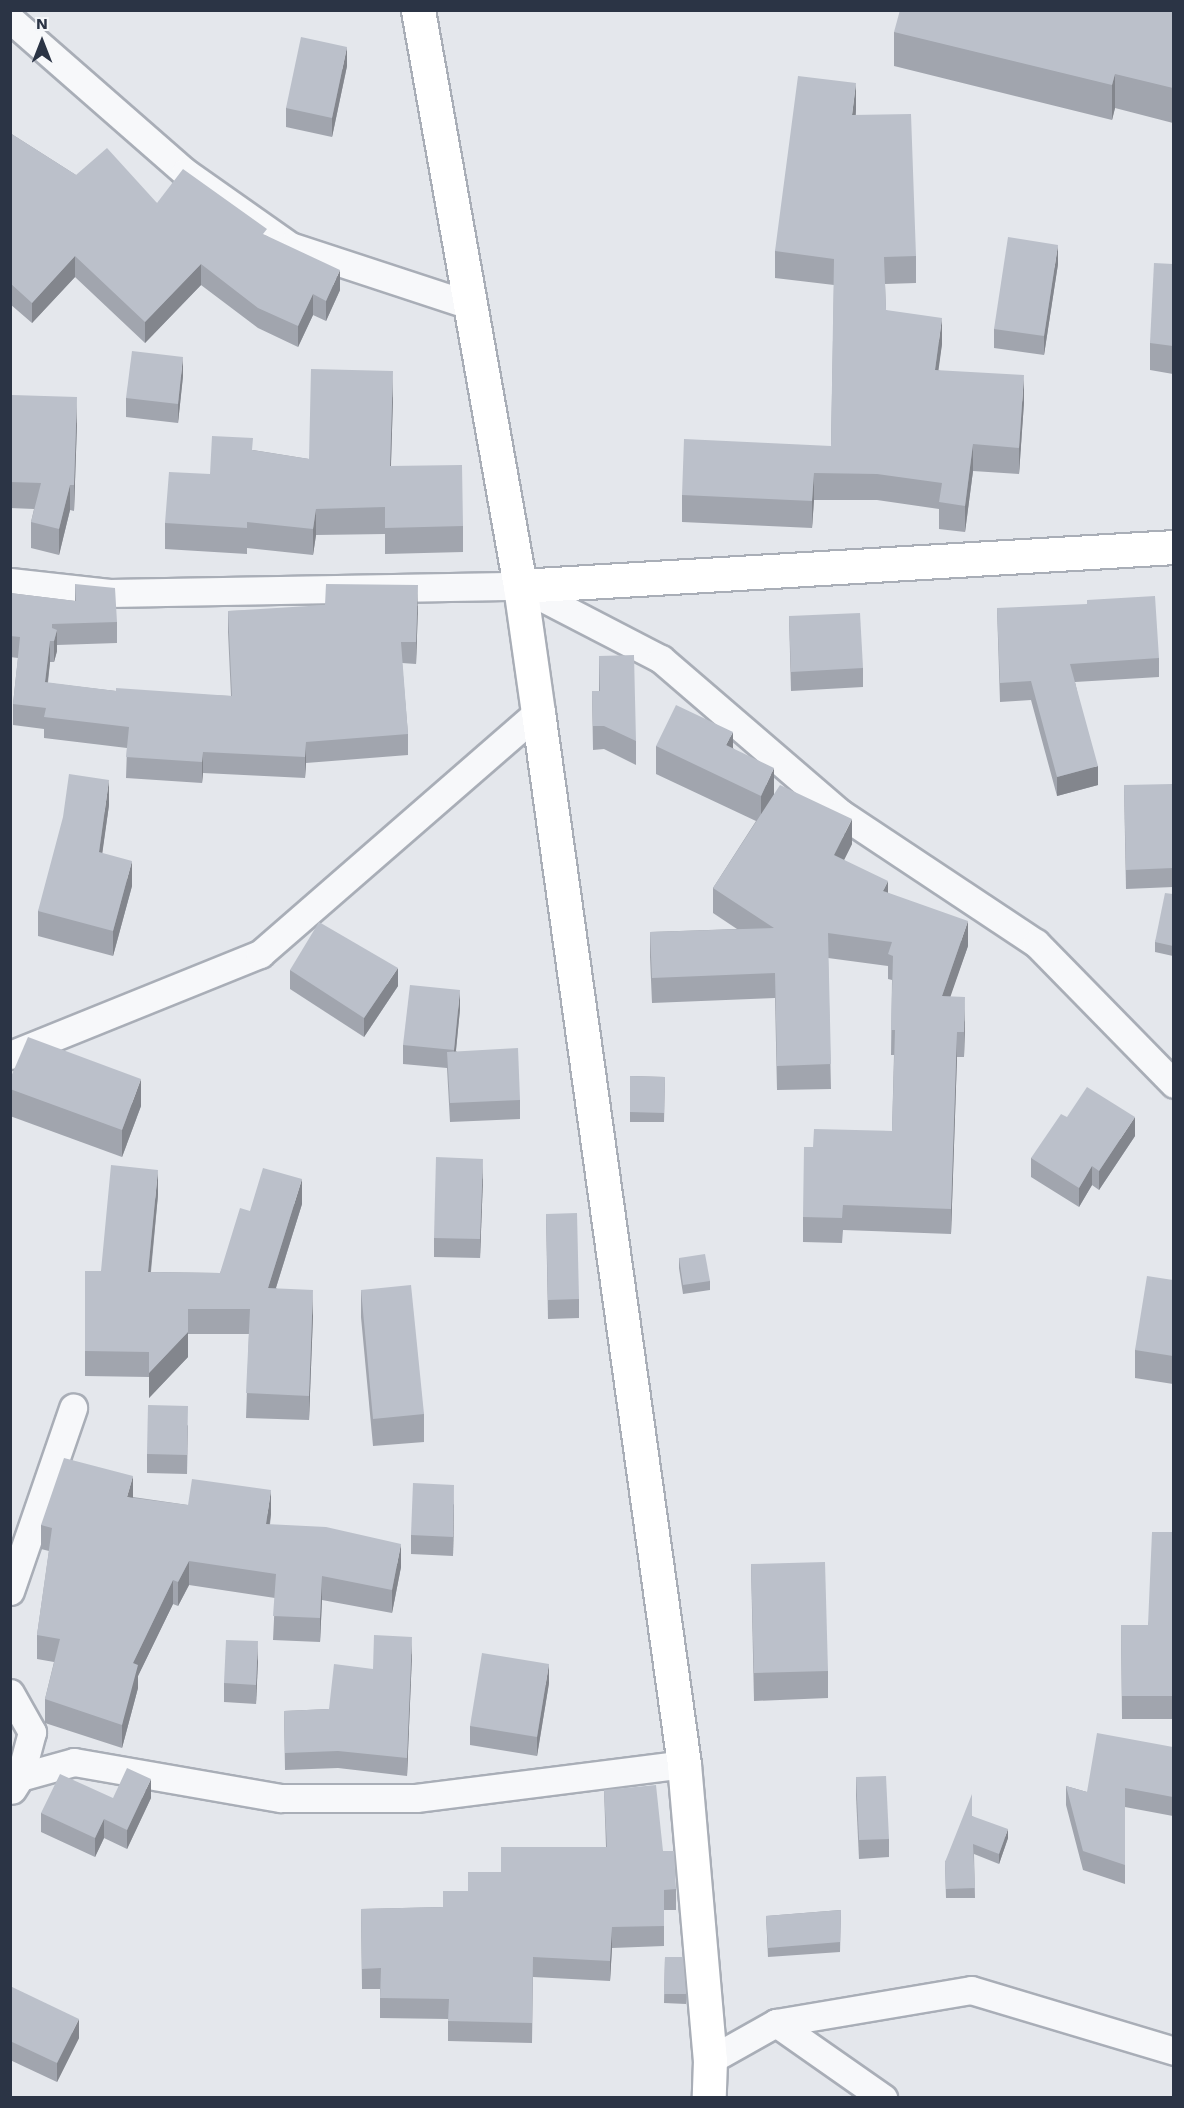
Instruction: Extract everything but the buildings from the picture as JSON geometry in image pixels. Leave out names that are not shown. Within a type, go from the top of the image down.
[{"type":"street","points":[[418,10],[520,586],[538,712],[684,1764],[710,2060],[709,2097]]},
{"type":"street","points":[[10,19],[185,172],[290,246],[472,306]]},
{"type":"street","points":[[10,582],[109,593],[520,586],[1173,548]]},
{"type":"street","points":[[520,586],[661,659],[840,813],[1036,943],[1173,1084]]},
{"type":"street","points":[[10,1055],[260,954],[538,712]]},
{"type":"street","points":[[10,1591],[73,1408]]},
{"type":"street","points":[[10,1693],[32,1732],[14,1782]]},
{"type":"street","points":[[14,1782],[74,1762],[281,1798],[416,1798],[684,1764]]},
{"type":"street","points":[[710,2060],[776,2023],[971,1990],[1173,2051]]},
{"type":"street","points":[[776,2023],[883,2097]]}]
